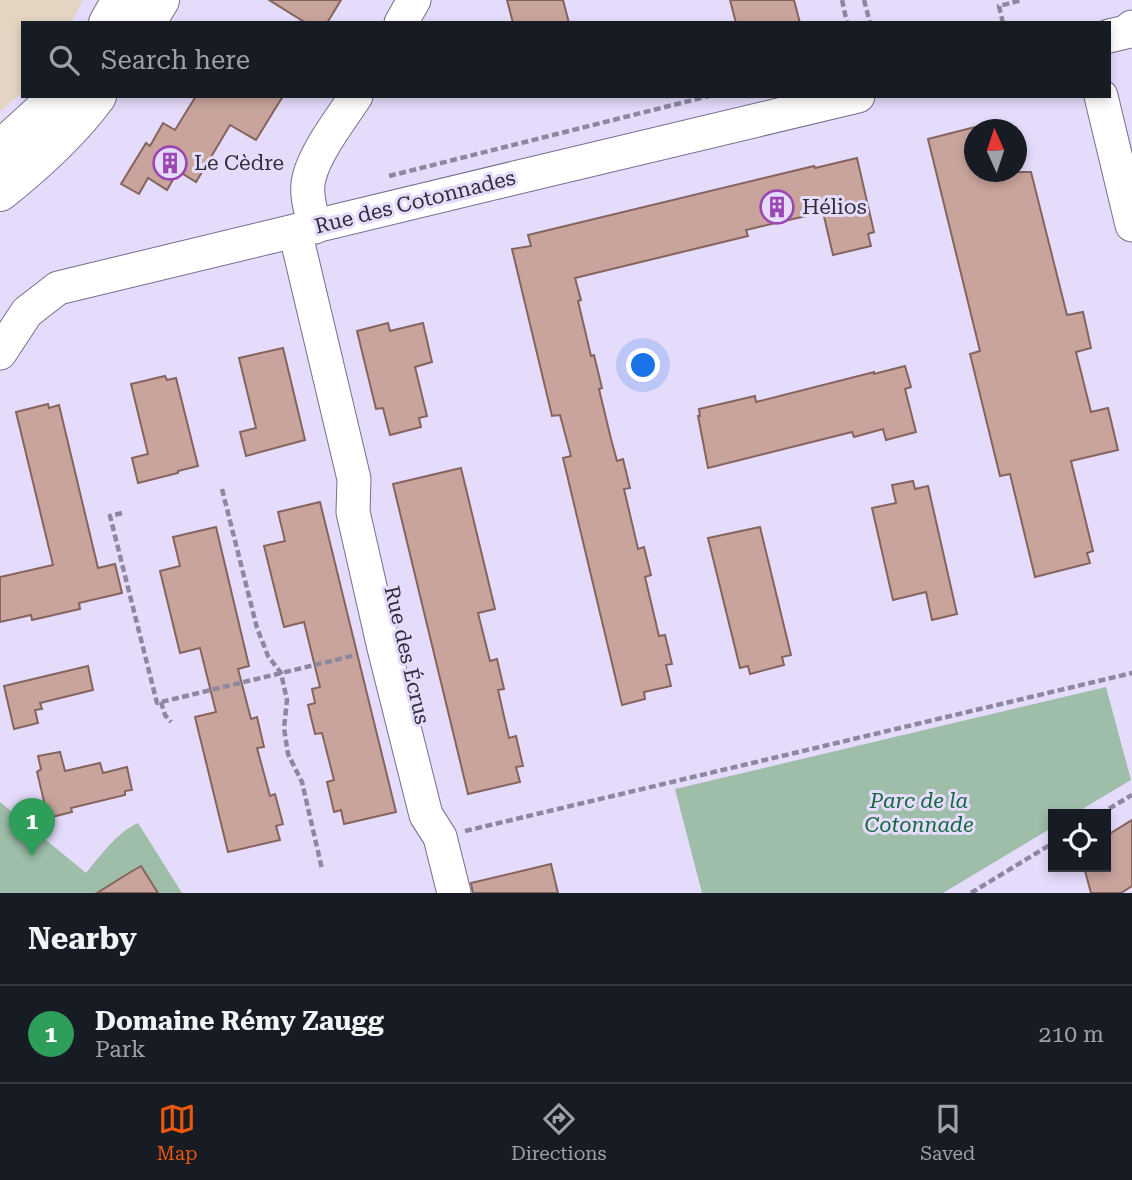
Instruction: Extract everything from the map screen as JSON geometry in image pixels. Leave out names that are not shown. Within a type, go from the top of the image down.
[{"type":"main road","points":[[109,21],[121,0]]},
{"type":"main road","points":[[147,21],[159,0]]},
{"type":"main road","points":[[0,150],[54,98]]},
{"type":"main road","points":[[0,192],[30,168],[96,98]]},
{"type":"street","points":[[402,21],[414,0]]},
{"type":"street","points":[[1111,36],[1126,32],[1132,27]]},
{"type":"street","name":"Rue des Écrus","points":[[355,98],[318,155],[309,177],[305,229],[354,479],[354,512],[384,648],[426,815],[440,836],[454,893]]},
{"type":"street","name":"Rue des Cotonnades","points":[[0,353],[27,312],[58,288],[850,98]]},
{"type":"street","points":[[1102,98],[1131,214]]},
{"type":"street","name":"Rue des Écrus","points":[[354,479],[372,507],[444,811],[440,836]]},
{"type":"path","points":[[842,0],[847,21]]},
{"type":"path","points":[[864,0],[869,21]]},
{"type":"path","points":[[1003,21],[999,6],[1022,0]]},
{"type":"path","points":[[380,178],[701,98]]},
{"type":"path","points":[[222,489],[257,628],[268,656],[281,673],[287,700],[284,727],[289,754],[302,782],[322,869]]},
{"type":"path","points":[[122,513],[110,516],[158,703],[384,648]]},
{"type":"path","points":[[440,836],[1132,673]]},
{"type":"path","points":[[161,702],[165,715],[171,722]]},
{"type":"path","points":[[1108,809],[1132,795]]},
{"type":"path","points":[[971,893],[1048,846]]},
{"type":"shaded area","points":[[0,0],[83,0],[72,21],[21,21],[21,94],[0,111]]},
{"type":"green space","name":"Parc de la Cotonnade","points":[[1106,687],[1131,780],[1082,809],[1048,809],[1048,830],[943,893],[702,893],[675,789]]},
{"type":"green space","points":[[0,802],[86,873],[116,838],[138,823],[182,893],[0,893]]},
{"type":"building","points":[[269,0],[341,0],[328,21],[303,21]]},
{"type":"building","points":[[507,0],[563,0],[568,21],[512,21]]},
{"type":"building","points":[[730,0],[794,0],[799,21],[735,21]]},
{"type":"building","points":[[195,98],[282,98],[256,140],[230,125],[196,182],[178,171],[167,190],[148,178],[139,194],[121,184],[146,143],[150,146],[163,123],[175,130]]},
{"type":"building","points":[[964,130],[964,182],[1027,182],[1027,172],[1031,172],[1067,315],[1083,312],[1091,348],[1076,352],[1091,412],[1108,408],[1118,450],[1071,461],[1093,551],[1087,553],[1090,563],[1035,577],[1010,474],[1000,476],[970,354],[980,351],[928,139]]},
{"type":"building","points":[[857,158],[874,232],[868,234],[871,246],[833,255],[823,212],[746,230],[748,236],[575,278],[591,356],[594,355],[602,388],[599,389],[611,439],[617,461],[623,459],[630,488],[624,489],[638,549],[644,547],[651,575],[645,577],[659,636],[665,635],[672,664],[666,665],[671,686],[644,692],[645,699],[622,705],[563,458],[571,456],[560,415],[552,416],[512,249],[531,246],[528,235]]},
{"type":"building","points":[[388,323],[390,331],[423,323],[432,362],[415,367],[427,416],[419,418],[421,427],[390,435],[383,408],[376,409],[357,331]]},
{"type":"building","points":[[283,348],[305,440],[246,456],[240,432],[256,428],[239,358]]},
{"type":"building","points":[[905,366],[911,387],[905,389],[916,432],[886,440],[883,429],[854,437],[852,432],[708,468],[699,409],[755,396],[756,402]]},
{"type":"building","points":[[165,376],[167,380],[176,378],[198,466],[138,483],[132,458],[148,454],[131,384]]},
{"type":"building","points":[[48,404],[49,408],[59,405],[98,568],[115,564],[122,593],[79,603],[80,609],[32,620],[31,615],[0,622],[0,577],[53,565],[16,412]]},
{"type":"building","points":[[461,468],[495,609],[478,613],[490,661],[497,659],[504,689],[498,690],[509,738],[516,736],[523,766],[516,767],[520,782],[468,794],[393,484]]},
{"type":"building","points":[[913,481],[915,489],[928,486],[957,614],[932,620],[926,592],[893,600],[872,508],[896,503],[892,485]]},
{"type":"building","points":[[320,502],[396,812],[344,824],[341,810],[334,812],[327,782],[334,780],[322,733],[315,734],[308,705],[315,703],[312,689],[320,687],[304,622],[284,627],[264,546],[285,541],[278,512]]},
{"type":"building","points":[[216,527],[249,666],[238,669],[251,719],[257,717],[264,747],[257,748],[270,796],[275,794],[283,824],[276,826],[280,840],[228,852],[195,717],[216,712],[200,648],[180,653],[160,571],[180,566],[173,537]]},
{"type":"building","points":[[760,527],[791,655],[782,657],[784,665],[750,674],[748,666],[740,668],[708,538]]},
{"type":"building","points":[[88,666],[93,690],[40,703],[42,709],[35,710],[38,723],[14,729],[4,686]]},
{"type":"building","points":[[60,752],[65,771],[100,763],[103,773],[127,767],[132,790],[125,791],[125,795],[71,808],[72,812],[48,818],[37,772],[41,769],[38,756]]},
{"type":"building","points":[[1132,820],[1132,886],[1121,893],[1091,893],[1085,872],[1111,872],[1111,833]]},
{"type":"building","points":[[551,864],[558,893],[473,893],[471,883]]},
{"type":"building","points":[[141,866],[158,893],[97,893],[129,873]]},
{"type":"place","name":"Le Cèdre","points":[[170,163]]},
{"type":"place","name":"Hélios","points":[[777,207]]},
{"type":"place","name":"Domaine Rémy Zaugg","points":[[32,856]]}]
